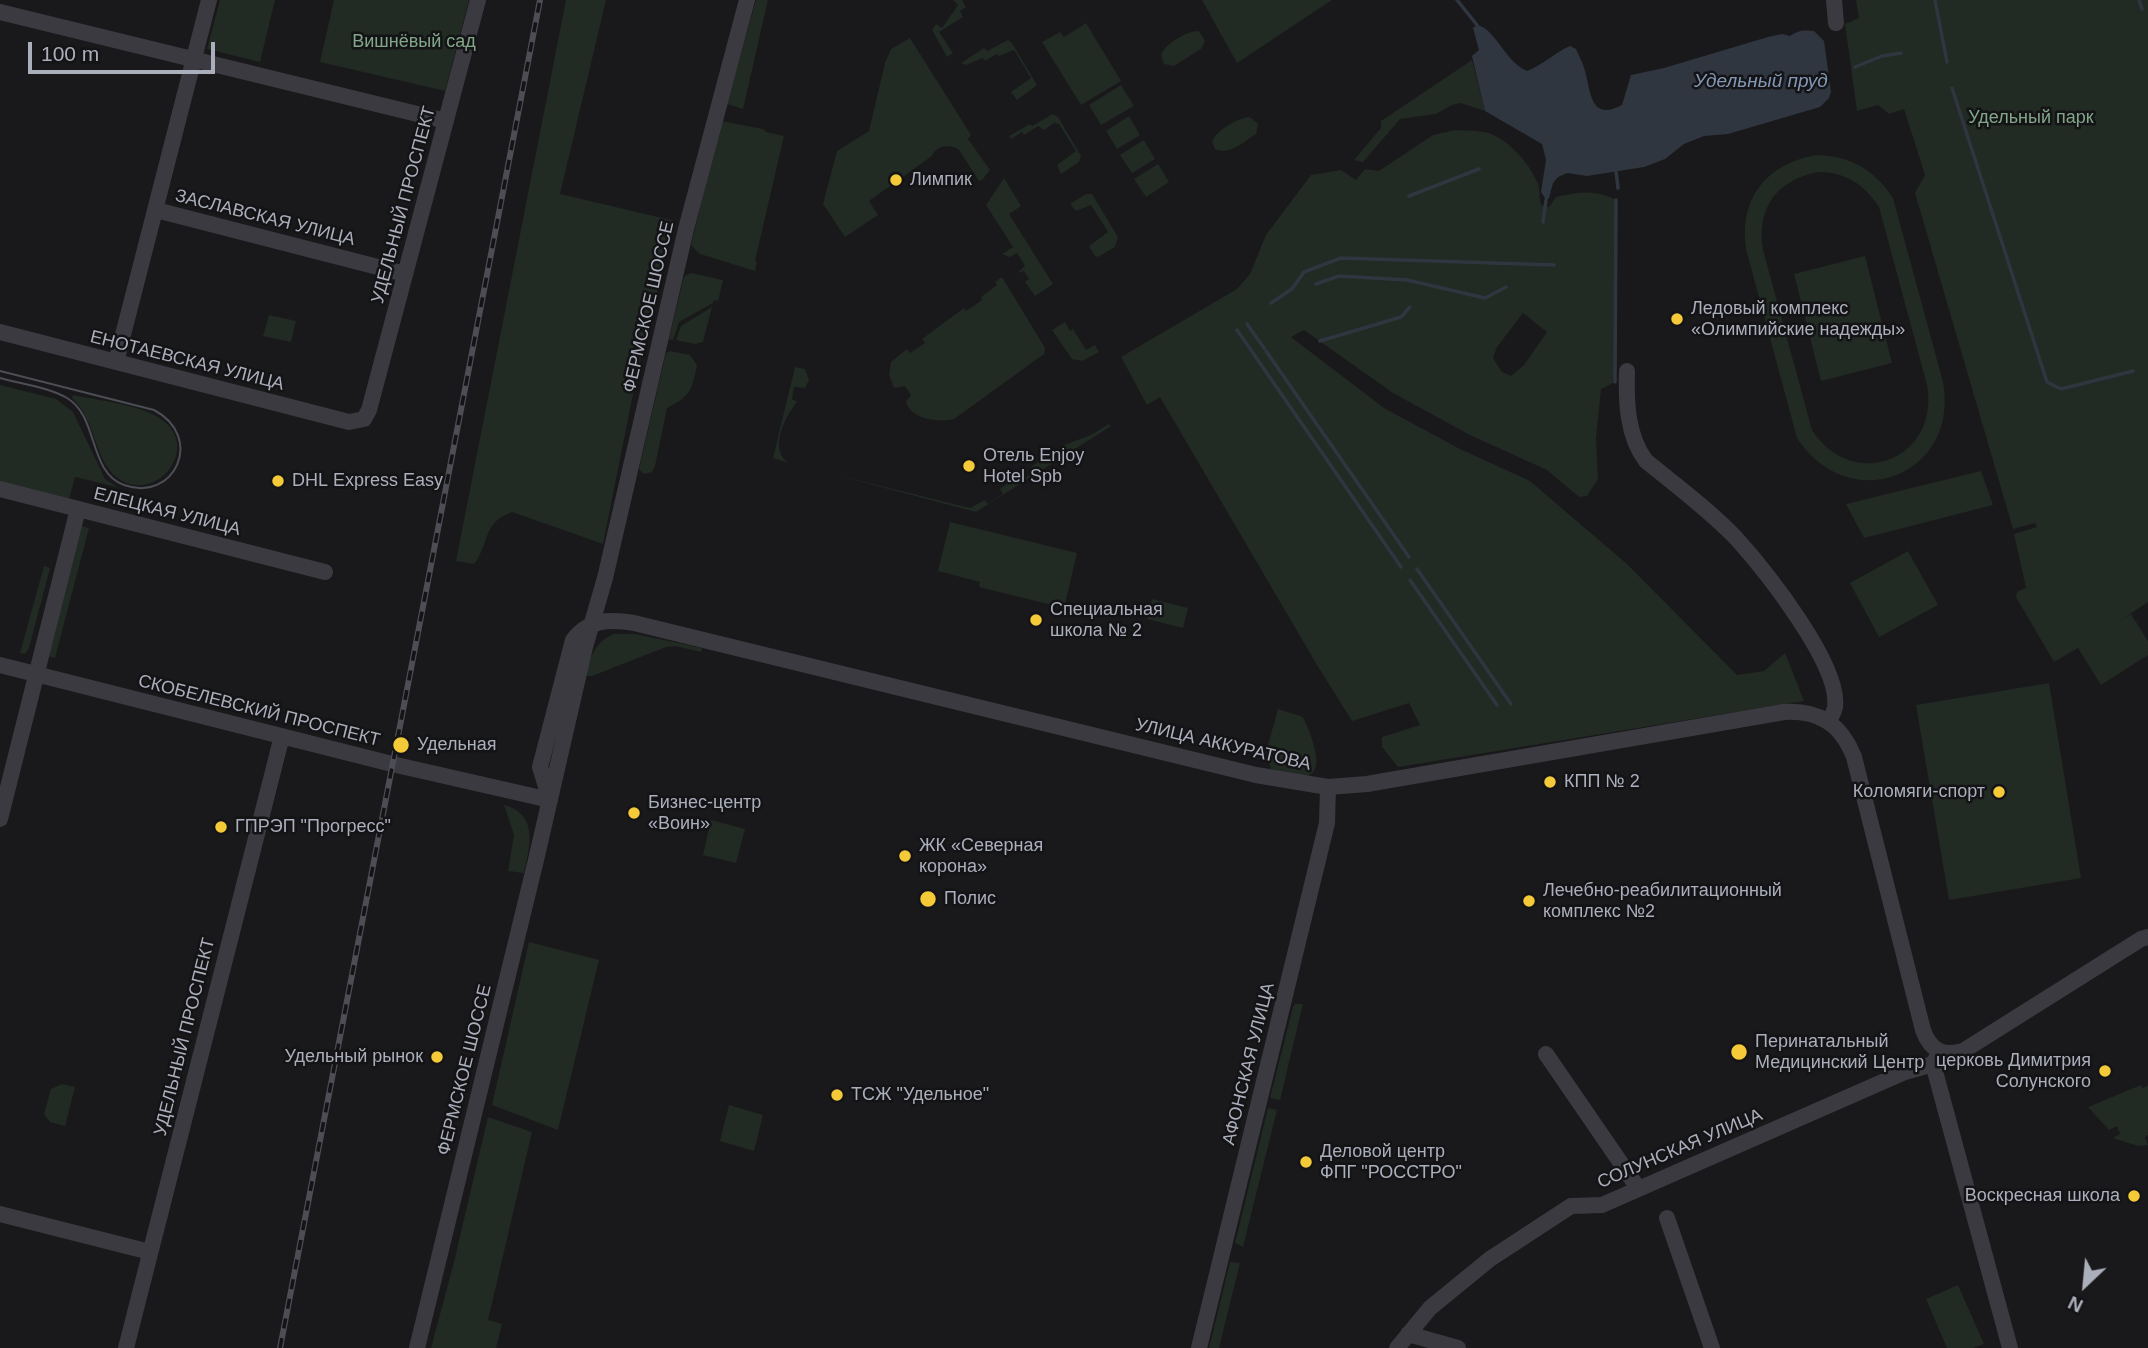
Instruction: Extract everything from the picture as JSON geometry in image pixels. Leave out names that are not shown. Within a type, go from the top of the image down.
[{"type":"street","points":[[116,362],[209,0]]},
{"type":"street","name":"УДЕЛЬНЫЙ ПРОСПЕКТ","points":[[364,419],[369,410],[478,0]]},
{"type":"street","name":"ФЕРМСКОЕ ШОССЕ","points":[[417,1348],[686,229],[747,0]]},
{"type":"street","points":[[1834,0],[1836,23]]},
{"type":"street","points":[[0,12],[446,121]]},
{"type":"street","name":"ЗАСЛАВСКАЯ УЛИЦА","points":[[156,210],[405,274]]},
{"type":"street","name":"ЕНОТАЕВСКАЯ УЛИЦА","points":[[0,332],[349,422],[364,419]]},
{"type":"street","points":[[1626,371],[1631,435],[1637,449],[1646,461],[1735,537],[1794,611],[1822,660],[1831,684],[1835,707],[1828,722]]},
{"type":"street","name":"ЕЛЕЦКАЯ УЛИЦА","points":[[0,489],[325,572]]},
{"type":"street","points":[[0,819],[78,509]]},
{"type":"street","name":"УЛИЦА АККУРАТОВА","points":[[593,624],[604,620],[634,622],[1256,775],[1328,788],[1452,770],[1784,712],[1808,712],[1828,722],[1844,737],[1850,747],[1923,1030],[1937,1058]]},
{"type":"street","name":"ФЕРМСКОЕ ШОССЕ","points":[[550,800],[540,767],[573,640],[593,624]]},
{"type":"street","name":"СКОБЕЛЕВСКИЙ ПРОСПЕКТ","points":[[0,665],[550,800]]},
{"type":"street","name":"УДЕЛЬНЫЙ ПРОСПЕКТ","points":[[126,1348],[282,736]]},
{"type":"street","points":[[510,791],[536,777],[540,767]]},
{"type":"street","name":"АФОНСКАЯ УЛИЦА","points":[[1199,1348],[1327,823],[1328,788]]},
{"type":"street","name":"СОЛУНСКАЯ УЛИЦА","points":[[1397,1348],[1430,1308],[1467,1276],[1571,1206],[1602,1205],[1937,1058],[1963,1051],[2097,965],[2148,937]]},
{"type":"street","points":[[1546,1054],[1638,1188]]},
{"type":"street","points":[[1937,1058],[2010,1348]]},
{"type":"street","points":[[0,1214],[150,1252]]},
{"type":"street","points":[[1667,1218],[1712,1348]]},
{"type":"street","points":[[1408,1334],[1458,1348]]},
{"type":"green space","points":[[220,0],[275,0],[260,62],[207,49]]},
{"type":"green space","name":"Вишнёвый сад","points":[[334,0],[469,0],[445,91],[320,62]]},
{"type":"green space","points":[[566,0],[606,0],[560,194],[675,221],[638,369],[603,544],[512,512],[495,522],[474,564],[456,561]]},
{"type":"green space","points":[[756,0],[768,0],[743,109],[727,104]]},
{"type":"green space","points":[[953,0],[962,0],[966,7],[960,11],[963,17],[939,32],[953,53],[947,57],[932,30],[936,24],[942,28],[958,5]]},
{"type":"green space","points":[[1202,0],[1332,0],[1237,63]]},
{"type":"green space","name":"Удельный парк","points":[[1856,0],[2148,0],[2148,602],[2118,622],[2131,614],[2148,641],[2148,655],[2101,685],[2078,648],[2054,662],[2016,597],[2017,592],[2026,588],[2014,534],[2037,527],[2035,523],[2013,529],[1915,193],[1925,175],[1904,109],[1889,114],[1878,105],[1857,111],[1845,24],[1859,18]]},
{"type":"green space","points":[[1086,23],[1121,81],[1081,105],[1042,42],[1060,32],[1064,37]]},
{"type":"green space","points":[[1199,31],[1205,41],[1201,49],[1174,66],[1164,64],[1161,55],[1171,43],[1182,36]]},
{"type":"green space","points":[[910,38],[971,135],[968,139],[990,170],[979,181],[959,150],[948,146],[940,148],[869,201],[878,215],[845,237],[823,204],[837,151],[869,131],[885,63],[891,49]]},
{"type":"green space","points":[[1008,40],[1037,85],[1017,100],[1011,92],[1031,78],[1014,50],[999,56],[997,54],[985,61],[983,58],[966,65],[961,63],[984,48],[987,51]]},
{"type":"green space","points":[[1472,60],[1485,111],[1461,103],[1436,114],[1400,119],[1363,162],[1354,160],[1381,128],[1381,121]]},
{"type":"green space","points":[[1121,85],[1134,106],[1101,125],[1089,105]]},
{"type":"green space","points":[[1053,114],[1058,117],[1081,156],[1079,162],[1061,174],[1057,165],[1076,151],[1059,124],[1054,123],[1044,130],[1038,126],[1011,139],[1009,136]]},
{"type":"green space","points":[[1129,116],[1140,135],[1117,149],[1106,131]]},
{"type":"green space","points":[[1250,117],[1258,124],[1256,134],[1231,149],[1215,149],[1212,142],[1218,133],[1234,122]]},
{"type":"green space","points":[[721,121],[784,136],[755,261],[755,271],[700,254],[691,245]]},
{"type":"green space","points":[[1455,130],[1483,132],[1508,144],[1529,168],[1538,184],[1542,206],[1549,207],[1556,197],[1579,193],[1601,194],[1616,200],[1615,382],[1601,389],[1596,438],[1598,479],[1587,496],[1579,497],[1547,470],[1470,435],[1393,393],[1304,330],[1291,337],[1384,408],[1458,448],[1530,481],[1627,564],[1737,675],[1764,671],[1785,653],[1804,701],[1398,767],[1382,747],[1382,737],[1420,725],[1409,703],[1352,721],[1160,397],[1147,405],[1121,357],[1237,289],[1250,274],[1266,235],[1311,175],[1341,170],[1356,180],[1365,169],[1379,171],[1433,135]],"holes":[[[1523,313],[1547,332],[1524,365],[1511,376],[1502,372],[1493,358],[1497,347]]]},
{"type":"green space","points":[[1144,140],[1155,159],[1132,173],[1120,155]]},
{"type":"green space","points":[[1816,155],[1850,161],[1878,179],[1893,198],[1943,382],[1944,415],[1935,442],[1918,462],[1896,475],[1871,480],[1844,476],[1819,462],[1797,438],[1747,253],[1745,234],[1746,217],[1759,188],[1769,176],[1798,160]],"holes":[[[1818,172],[1853,181],[1867,192],[1879,207],[1927,385],[1927,411],[1920,433],[1907,449],[1890,459],[1870,463],[1849,460],[1829,449],[1812,430],[1763,250],[1763,221],[1772,198],[1791,182],[1804,176]]]},
{"type":"green space","points":[[1158,164],[1169,182],[1146,197],[1134,179]]},
{"type":"green space","points":[[1004,178],[1021,206],[1009,214],[1053,284],[1035,296],[1025,282],[1029,279],[1024,271],[1017,273],[1025,266],[1017,253],[1009,257],[1002,254],[1013,247],[986,205]]},
{"type":"green space","points":[[1086,194],[1092,194],[1118,237],[1115,247],[1098,257],[1089,246],[1108,232],[1091,205],[1076,211],[1070,204]]},
{"type":"green space","points":[[1865,256],[1892,363],[1821,381],[1794,274]]},
{"type":"green space","points":[[691,273],[723,280],[718,301],[714,300],[679,322],[673,340],[669,339],[683,280]]},
{"type":"green space","points":[[1002,277],[1045,348],[1044,354],[954,419],[933,420],[919,416],[906,402],[911,395],[905,386],[894,388],[889,375],[891,362],[907,349],[910,353],[925,343],[922,339],[964,308],[966,311],[982,300],[981,297],[997,285],[995,282]]},
{"type":"green space","points":[[712,307],[703,342],[695,344],[676,340],[681,326]]},
{"type":"green space","points":[[269,315],[296,321],[291,342],[263,336]]},
{"type":"green space","points":[[1065,322],[1070,331],[1073,329],[1086,350],[1095,345],[1099,352],[1082,361],[1072,359],[1052,330]]},
{"type":"green space","points":[[670,351],[690,355],[697,365],[689,392],[667,408],[655,466],[652,472],[644,474],[639,469],[666,353]]},
{"type":"green space","points":[[795,367],[805,369],[809,380],[805,388],[794,387],[792,399],[797,402],[781,433],[780,450],[789,463],[773,458]]},
{"type":"green space","points":[[0,385],[56,399],[73,412],[105,479],[117,487],[75,477],[69,499],[0,482]]},
{"type":"green space","points":[[73,395],[127,405],[156,416],[171,428],[177,443],[176,457],[168,470],[157,480],[143,485],[127,483],[112,473],[102,457],[86,417],[72,398]]},
{"type":"green space","points":[[1109,424],[1111,426],[976,512],[828,473],[970,508],[985,500],[988,504],[1003,494],[1000,489],[1015,478],[1019,482],[1034,472],[1031,467],[1046,456],[1049,460],[1064,451],[1062,446],[1091,435]]},
{"type":"green space","points":[[1981,471],[1993,505],[1864,538],[1846,504]]},
{"type":"green space","points":[[950,522],[1077,553],[1064,608],[979,587],[980,582],[938,571]]},
{"type":"green space","points":[[81,526],[89,528],[55,658],[48,656]]},
{"type":"green space","points":[[1908,551],[1938,605],[1879,637],[1850,583]]},
{"type":"green space","points":[[44,566],[50,568],[29,648],[25,654],[20,653]]},
{"type":"green space","points":[[1152,599],[1188,608],[1183,628],[1147,619]]},
{"type":"green space","points":[[614,634],[635,634],[702,648],[701,652],[675,646],[666,647],[592,676],[585,676],[598,646]]},
{"type":"green space","name":"Коломяги-спорт","points":[[2049,683],[2081,878],[1949,900],[1916,705]]},
{"type":"green space","points":[[1278,709],[1303,717],[1315,750],[1316,768],[1312,774],[1300,776],[1271,769],[1266,752]]},
{"type":"green space","points":[[504,805],[515,809],[527,824],[530,842],[524,873],[508,871],[514,835]]},
{"type":"green space","points":[[711,820],[745,829],[736,863],[703,855]]},
{"type":"green space","points":[[529,942],[599,960],[558,1130],[492,1105]]},
{"type":"green space","points":[[1295,1004],[1303,1004],[1280,1100],[1270,1098],[1293,1007]]},
{"type":"green space","points":[[62,1084],[75,1087],[65,1126],[50,1122],[44,1114],[51,1089]]},
{"type":"green space","points":[[2141,1085],[2143,1088],[2148,1085],[2148,1135],[2145,1137],[2148,1145],[2138,1146],[2113,1138],[2120,1134],[2117,1126],[2109,1130],[2088,1107]]},
{"type":"green space","points":[[729,1105],[763,1115],[754,1151],[720,1141]]},
{"type":"green space","points":[[1268,1108],[1277,1110],[1243,1247],[1235,1243]]},
{"type":"green space","points":[[488,1117],[532,1132],[488,1320],[502,1324],[496,1348],[431,1348],[453,1266]]},
{"type":"green space","points":[[1230,1262],[1240,1263],[1219,1348],[1209,1348]]},
{"type":"green space","points":[[1958,1285],[1984,1344],[1973,1348],[1947,1348],[1926,1299]]},
{"type":"water","name":"Удельный пруд","points":[[1477,25],[1490,33],[1513,61],[1527,71],[1570,46],[1576,49],[1594,102],[1604,110],[1622,105],[1631,75],[1768,37],[1782,34],[1790,36],[1804,31],[1814,31],[1824,41],[1831,92],[1820,107],[1728,134],[1704,136],[1684,144],[1665,159],[1644,167],[1587,176],[1567,173],[1553,183],[1546,200],[1541,192],[1546,160],[1542,144],[1485,111],[1472,56],[1479,50],[1473,28]]},
{"type":"waterway","points":[[1457,0],[1477,25]]},
{"type":"waterway","points":[[1935,0],[1947,62]]},
{"type":"waterway","points":[[2139,0],[2142,9]]},
{"type":"waterway","points":[[1855,67],[1882,56],[1901,53]]},
{"type":"waterway","points":[[1952,88],[2047,382],[2061,389],[2133,371]]},
{"type":"waterway","points":[[1409,196],[1479,169]]},
{"type":"waterway","points":[[1616,171],[1618,188]]},
{"type":"waterway","points":[[1543,222],[1546,200]]},
{"type":"waterway","points":[[1615,382],[1616,200]]},
{"type":"waterway","points":[[1271,303],[1292,289],[1304,272],[1341,258],[1554,265]]},
{"type":"waterway","points":[[1316,284],[1339,276],[1407,280],[1485,298],[1506,287]]},
{"type":"waterway","points":[[1320,341],[1401,317],[1410,307]]},
{"type":"waterway","points":[[1247,324],[1264,348]]},
{"type":"waterway","points":[[1237,330],[1401,567]]},
{"type":"waterway","points":[[1266,351],[1409,557]]},
{"type":"waterway","points":[[1417,569],[1511,704]]},
{"type":"waterway","points":[[1410,580],[1497,705]]},
{"type":"tram line","points":[[0,371],[154,410],[169,422],[178,436],[180,450],[177,464],[169,476],[157,485],[142,488],[124,485],[104,469],[84,418],[67,398],[51,391],[0,378]]},
{"type":"railway","points":[[280,1348],[540,0]]},
{"type":"place","name":"Лимпик","points":[[896,180]]},
{"type":"place","name":"Ледовый комплекс «Олимпийские надежды»","points":[[1677,319]]},
{"type":"place","name":"Отель Enjoy Hotel Spb","points":[[969,466]]},
{"type":"place","name":"DHL Express Easy","points":[[278,481]]},
{"type":"place","name":"Специальная школа № 2","points":[[1036,620]]},
{"type":"place","name":"Удельная","points":[[401,745]]},
{"type":"place","name":"КПП № 2","points":[[1550,782]]},
{"type":"place","name":"Коломяги-спорт","points":[[1999,792]]},
{"type":"place","name":"Бизнес-центр «Воин»","points":[[634,813]]},
{"type":"place","name":"ГПРЭП \"Прогресс\"","points":[[221,827]]},
{"type":"place","name":"ЖК «Северная корона»","points":[[905,856]]},
{"type":"place","name":"Полис","points":[[928,899]]},
{"type":"place","name":"Лечебно-реабилитационный комплекс №2","points":[[1529,901]]},
{"type":"place","name":"Перинатальный Медицинский Центр","points":[[1739,1052]]},
{"type":"place","name":"Удельный рынок","points":[[437,1057]]},
{"type":"place","name":"церковь Димитрия Солунского","points":[[2105,1071]]},
{"type":"place","name":"ТСЖ \"Удельное\"","points":[[837,1095]]},
{"type":"place","name":"Деловой центр ФПГ \"РОССТРО\"","points":[[1306,1162]]},
{"type":"place","name":"Воскресная школа","points":[[2134,1196]]}]
